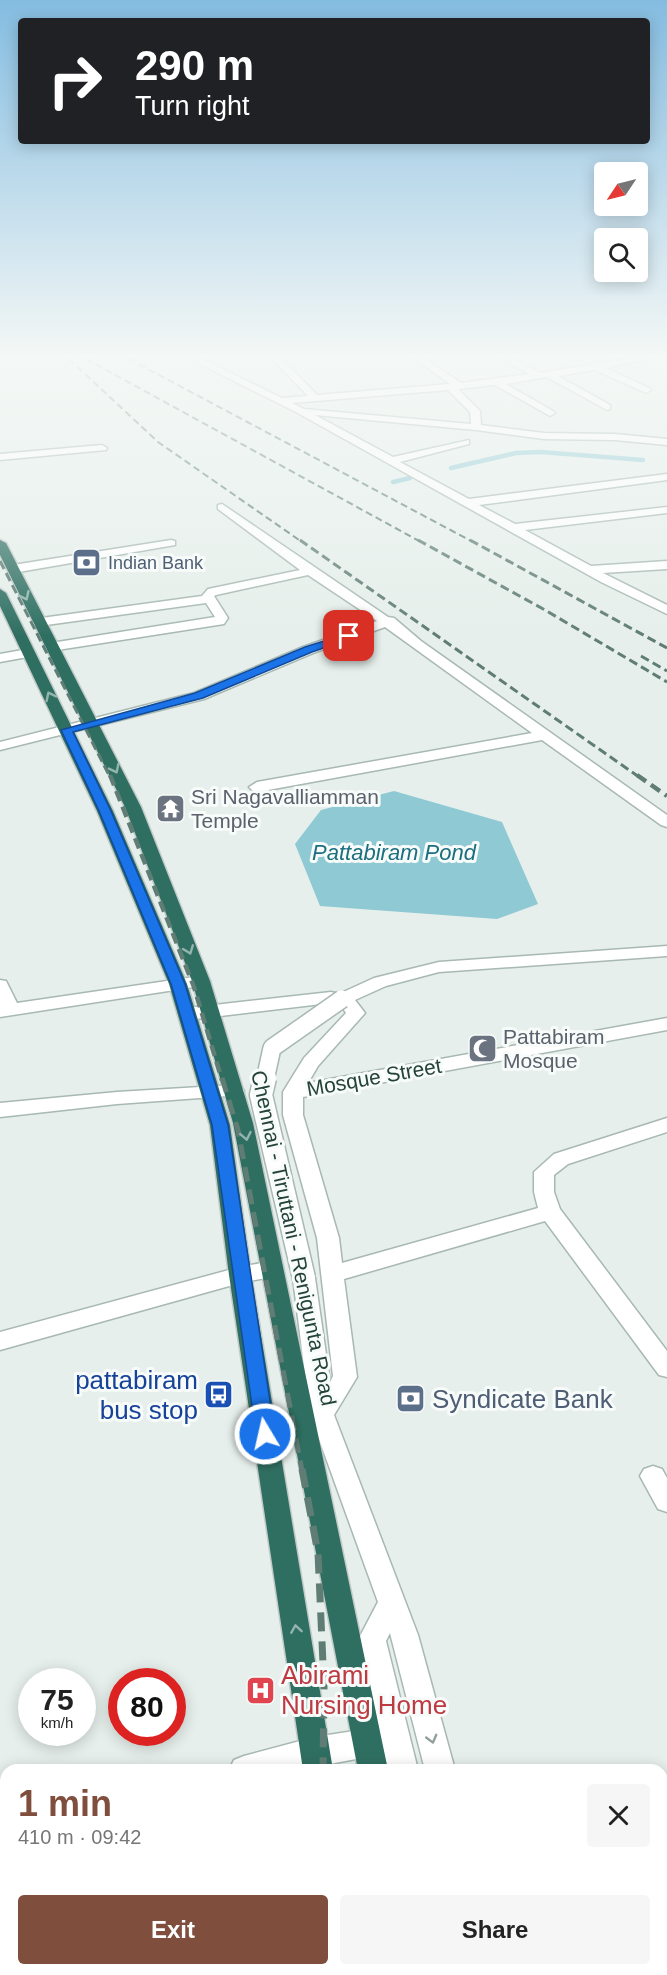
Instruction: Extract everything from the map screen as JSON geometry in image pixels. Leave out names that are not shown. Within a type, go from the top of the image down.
[{"type":"highway","name":"Chennai - Tiruttani - Renigunta Road","points":[[0,543],[51,647],[93,723],[133,807],[201,981],[243,1123],[370,1756]]},
{"type":"highway","points":[[0,593],[5,615],[28,653],[105,811],[178,984],[220,1125],[240,1275],[316,1761]]},
{"type":"street","points":[[0,457],[66,451]]},
{"type":"street","points":[[373,451],[667,610]]},
{"type":"street","points":[[391,461],[429,451]]},
{"type":"street","points":[[466,503],[667,477]]},
{"type":"street","points":[[222,507],[310,571],[389,621],[416,644],[667,822]]},
{"type":"street","points":[[513,528],[667,510]]},
{"type":"street","points":[[12,569],[171,543]]},
{"type":"street","points":[[591,570],[667,565]]},
{"type":"street","points":[[51,647],[222,620],[209,594],[310,571]]},
{"type":"street","points":[[39,622],[210,599]]},
{"type":"street","points":[[0,746],[199,696],[308,650],[389,621]]},
{"type":"street","points":[[0,658],[28,653]]},
{"type":"street","points":[[257,787],[544,735]]},
{"type":"street","points":[[438,1764],[404,1635],[322,1414],[304,1278],[261,1095],[272,1048],[342,999],[380,982],[439,967],[667,951]]},
{"type":"street","points":[[0,985],[5,1011],[201,981]]},
{"type":"street","points":[[187,1014],[331,997],[338,998],[355,1008],[354,1017],[310,1062],[293,1092],[293,1114],[328,1238],[345,1377],[322,1414]]},
{"type":"street","name":"Mosque Street","points":[[293,1092],[667,1024]]},
{"type":"street","points":[[0,1110],[117,1098],[234,1091]]},
{"type":"street","points":[[667,1125],[561,1159],[544,1172],[542,1192],[550,1212],[667,1368]]},
{"type":"street","points":[[333,1274],[550,1212]]},
{"type":"street","points":[[0,1341],[240,1275],[272,1269]]},
{"type":"street","points":[[653,1476],[667,1501]]},
{"type":"street","points":[[392,1602],[372,1641],[401,1764]]},
{"type":"street","points":[[292,1764],[370,1756]]},
{"type":"water","name":"Pattabiram Pond","points":[[394,791],[502,822],[538,904],[497,919],[320,906],[295,844],[321,810]]},
{"type":"waterway","points":[[451,468],[516,453],[541,452],[643,460]]},
{"type":"waterway","points":[[393,482],[410,478]]},
{"type":"railway","points":[[171,451],[302,542]]},
{"type":"railway","points":[[255,451],[421,542]]},
{"type":"railway","points":[[302,451],[473,542]]},
{"type":"railway","points":[[300,540],[639,777]]},
{"type":"railway","points":[[418,540],[545,610],[667,682]]},
{"type":"railway","points":[[470,540],[667,648]]},
{"type":"railway","points":[[0,561],[110,777]]},
{"type":"railway","points":[[641,656],[667,671]]},
{"type":"railway","points":[[110,775],[194,987],[222,1080]]},
{"type":"railway","points":[[637,775],[667,796]]},
{"type":"railway","points":[[222,1078],[238,1130],[302,1471]]},
{"type":"railway","points":[[302,1469],[318,1553],[324,1686],[323,1764]]},
{"type":"place","name":"Indian Bank","points":[[87,563]]},
{"type":"place","name":"Sri Nagavalliamman Temple","points":[[170,808]]},
{"type":"place","name":"Pattabiram Mosque","points":[[482,1048]]},
{"type":"place","name":"pattabiram bus stop","points":[[219,1395]]},
{"type":"place","name":"Syndicate Bank","points":[[411,1399]]},
{"type":"place","name":"Abirami Nursing Home","points":[[260,1690]]},
{"type":"route","points":[[265,1434],[240,1275],[220,1125],[178,984],[105,811],[66,730],[199,696],[308,650],[349,636]]}]
